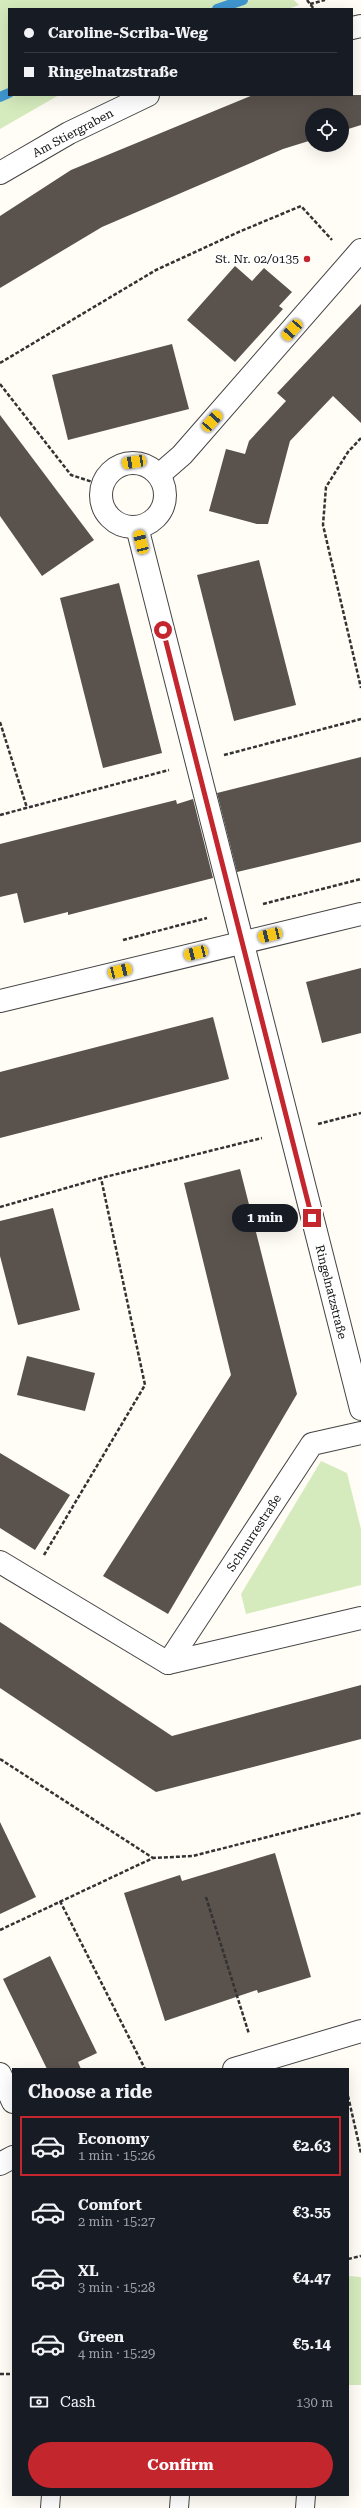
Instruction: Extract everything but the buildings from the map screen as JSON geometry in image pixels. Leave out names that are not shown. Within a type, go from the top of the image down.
[{"type":"street","name":"Am Stiergraben","points":[[0,173],[69,133],[146,96]]},
{"type":"street","points":[[159,475],[182,456],[357,256]]},
{"type":"street","points":[[134,462],[148,466],[159,475],[164,487],[165,500],[160,513],[150,522],[138,527],[125,526],[113,520],[104,510],[100,498],[102,485],[109,473],[121,465],[134,462]]},
{"type":"street","name":"Ringelnatzstraße","points":[[138,527],[289,1131],[361,1409]]},
{"type":"street","points":[[0,1001],[361,914]]},
{"type":"street","name":"Schnurrestraße","points":[[168,1663],[312,1444],[361,1433]]},
{"type":"street","points":[[0,1562],[168,1663],[361,1618]]},
{"type":"street","points":[[237,2068],[361,2031]]},
{"type":"street","points":[[0,2074],[12,2100]]},
{"type":"street","points":[[0,2164],[12,2158]]},
{"type":"lane","points":[[50,2508],[52,2496]]},
{"type":"lane","points":[[179,2508],[180,2496]]},
{"type":"lane","points":[[304,2508],[306,2496]]},
{"type":"path","points":[[307,0],[313,8]]},
{"type":"path","points":[[310,4],[325,0]]},
{"type":"path","points":[[0,363],[156,270],[241,230],[301,206],[357,256]]},
{"type":"path","points":[[0,384],[71,475],[102,485]]},
{"type":"path","points":[[361,438],[348,452],[326,487],[323,525],[361,688]]},
{"type":"path","points":[[0,815],[361,719]]},
{"type":"path","points":[[0,722],[27,808]]},
{"type":"path","points":[[121,940],[361,879]]},
{"type":"path","points":[[0,1207],[101,1178],[361,1113]]},
{"type":"path","points":[[30,1580],[145,1385],[101,1178]]},
{"type":"path","points":[[0,1759],[153,1858]]},
{"type":"path","points":[[0,1930],[153,1858],[193,1856],[361,1813]]},
{"type":"path","points":[[206,1896],[258,2061]]},
{"type":"path","points":[[60,1901],[144,2068]]},
{"type":"path","points":[[349,2100],[361,2153]]},
{"type":"path","points":[[349,2259],[361,2256]]},
{"type":"path","points":[[0,2374],[12,2374]]},
{"type":"green space","points":[[0,0],[294,0],[299,5],[291,8],[8,8],[8,96],[57,96],[0,129]]},
{"type":"green space","points":[[321,1461],[347,1473],[361,1529],[361,1585],[246,1614],[241,1594]]},
{"type":"green space","points":[[349,2276],[361,2277],[361,2385],[349,2385]]},
{"type":"waterway","points":[[220,8],[243,0]]},
{"type":"waterway","points":[[0,97],[8,93]]},
{"type":"place","name":"St. Nr. 02/0135","points":[[307,259]]},
{"type":"route","points":[[163,630],[312,1218]]}]
